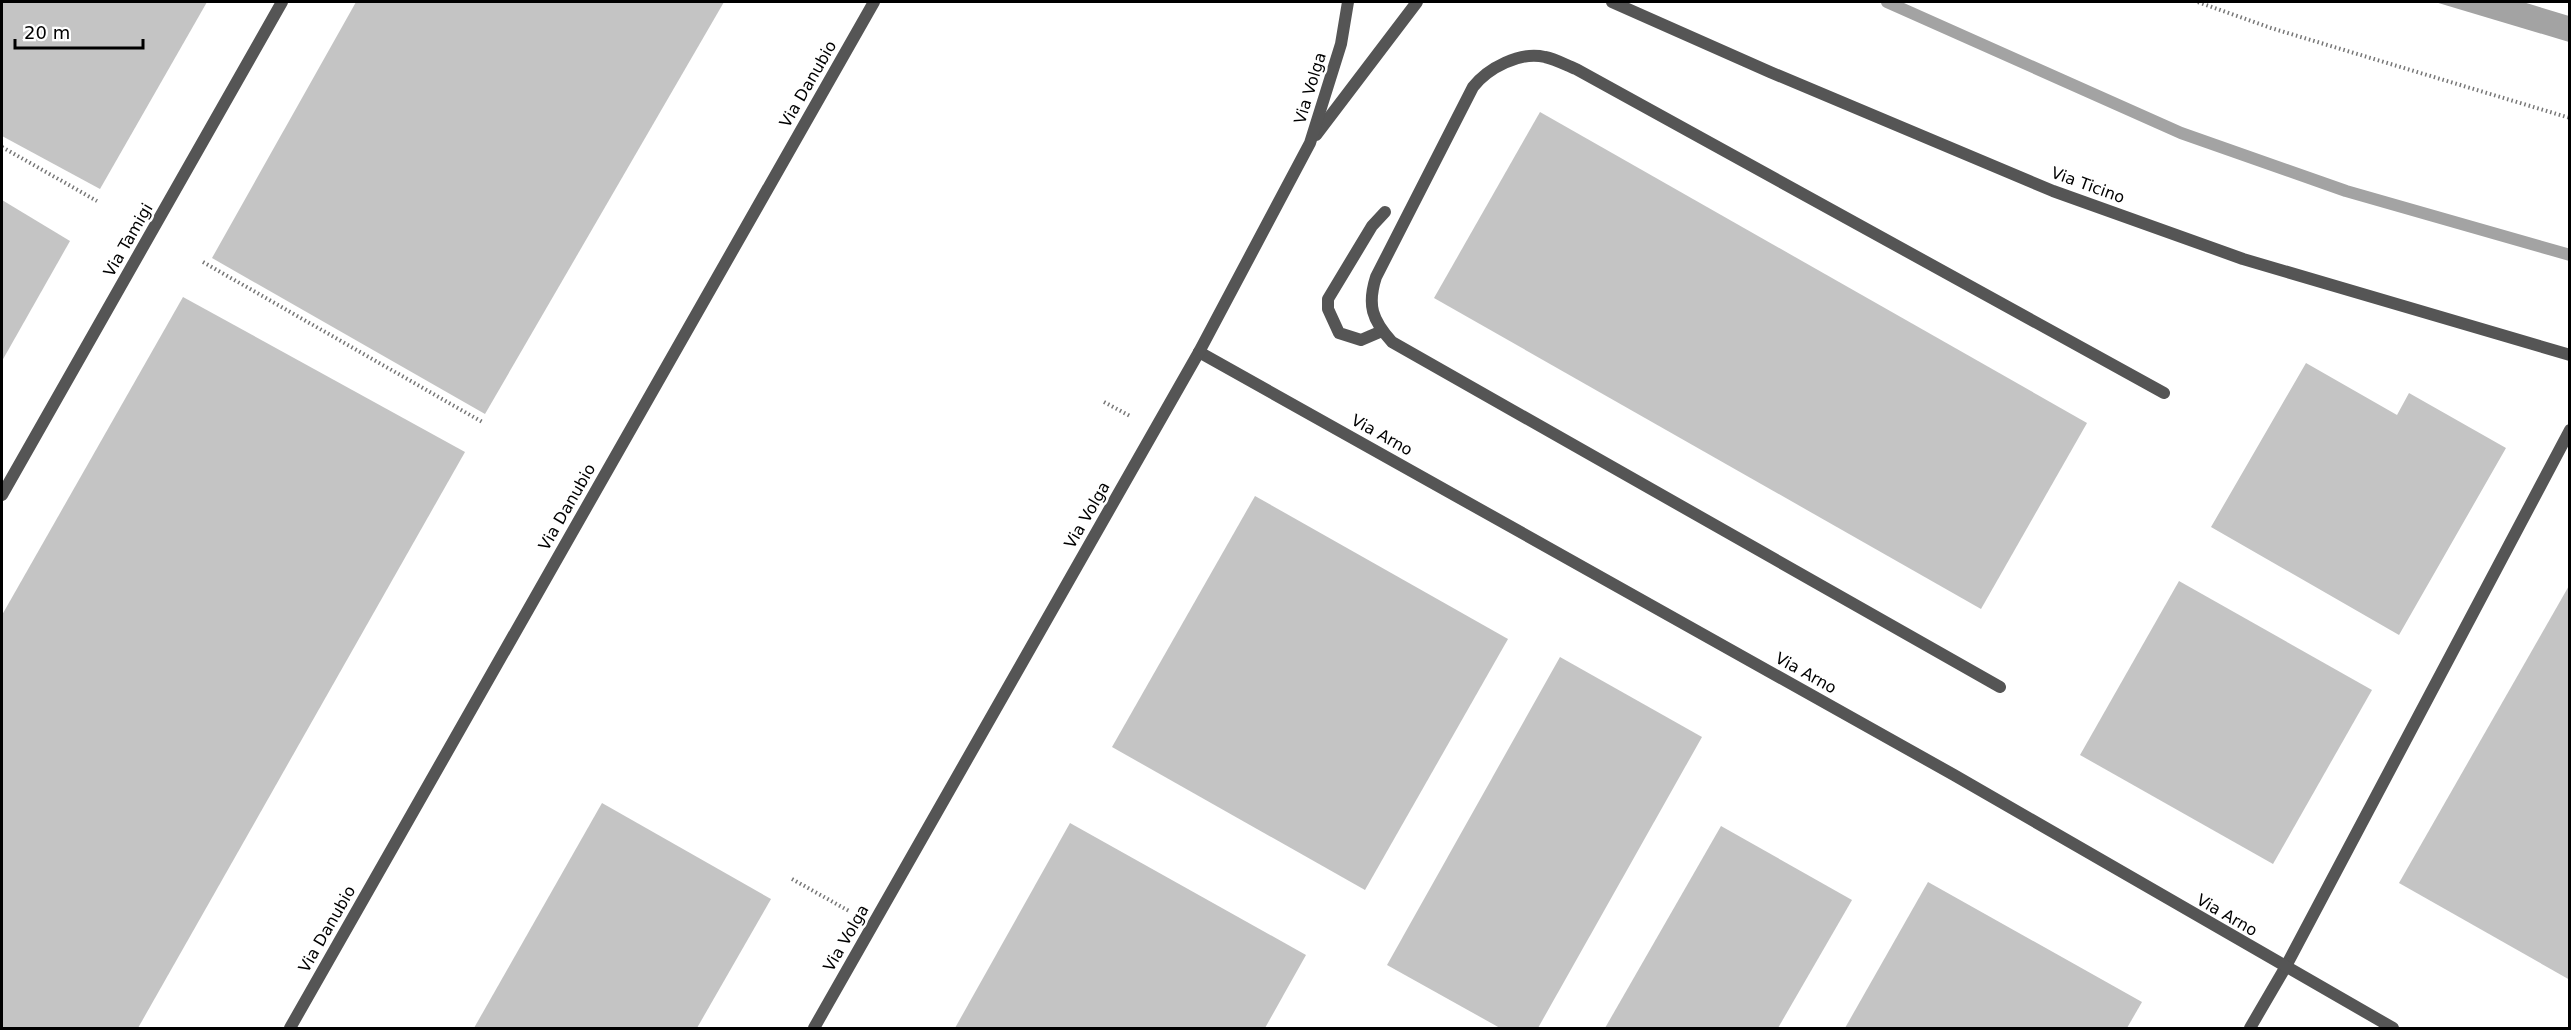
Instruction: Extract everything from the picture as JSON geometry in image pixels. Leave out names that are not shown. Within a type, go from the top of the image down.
[{"type":"street","name":"Via Tamigi","points":[[2,495],[282,2]]},
{"type":"street","name":"Via Danubio","points":[[290,1029],[874,2]]},
{"type":"street","name":"Via Volga","points":[[814,1029],[1199,352],[1310,143],[1341,44],[1348,2]]},
{"type":"street","points":[[1310,143],[1417,2]]},
{"type":"street","name":"Via Ticino","points":[[1612,2],[1770,72],[2054,191],[2243,259],[2570,355]]},
{"type":"street","points":[[2000,687],[1392,342],[1382,331],[1374,316],[1370,297],[1376,277],[1473,87],[1482,75],[1498,64],[1543,56],[1576,69],[2164,393]]},
{"type":"street","points":[[1382,331],[1361,340],[1339,333],[1328,309],[1328,299],[1372,226],[1385,212]]},
{"type":"street","name":"Via Arno","points":[[1199,352],[1954,775],[2393,1029]]},
{"type":"street","points":[[2250,1029],[2285,968],[2570,430]]},
{"type":"path","points":[[2198,2],[2271,28],[2570,118]]},
{"type":"path","points":[[2,147],[97,201]]},
{"type":"path","points":[[203,262],[484,423]]},
{"type":"path","points":[[792,879],[873,924]]},
{"type":"shaded area","points":[[2435,2],[2523,2],[2569,16],[2569,42]]},
{"type":"building","points":[[2,2],[207,2],[100,189],[2,136]]},
{"type":"building","points":[[356,2],[724,2],[485,414],[212,258]]},
{"type":"building","points":[[1540,112],[2087,423],[1981,609],[1434,298]]},
{"type":"building","points":[[2,200],[70,241],[2,361]]},
{"type":"building","points":[[183,297],[465,452],[138,1028],[2,1028],[2,615]]},
{"type":"building","points":[[2306,363],[2397,415],[2409,393],[2506,448],[2399,635],[2211,527]]},
{"type":"building","points":[[1255,496],[1508,639],[1365,890],[1112,747]]},
{"type":"building","points":[[2179,581],[2372,690],[2273,864],[2080,755]]},
{"type":"building","points":[[2570,584],[2570,980],[2399,883]]},
{"type":"building","points":[[1560,657],[1702,737],[1538,1028],[1500,1028],[1387,965]]},
{"type":"building","points":[[602,803],[771,899],[697,1028],[474,1028]]},
{"type":"building","points":[[1070,823],[1306,955],[1265,1028],[955,1028]]},
{"type":"building","points":[[1721,826],[1852,900],[1778,1028],[1605,1028]]},
{"type":"building","points":[[1928,882],[2142,1002],[2127,1028],[1845,1028]]},
{"type":"waterway","points":[[1887,2],[2181,133],[2346,191],[2570,255]]}]
